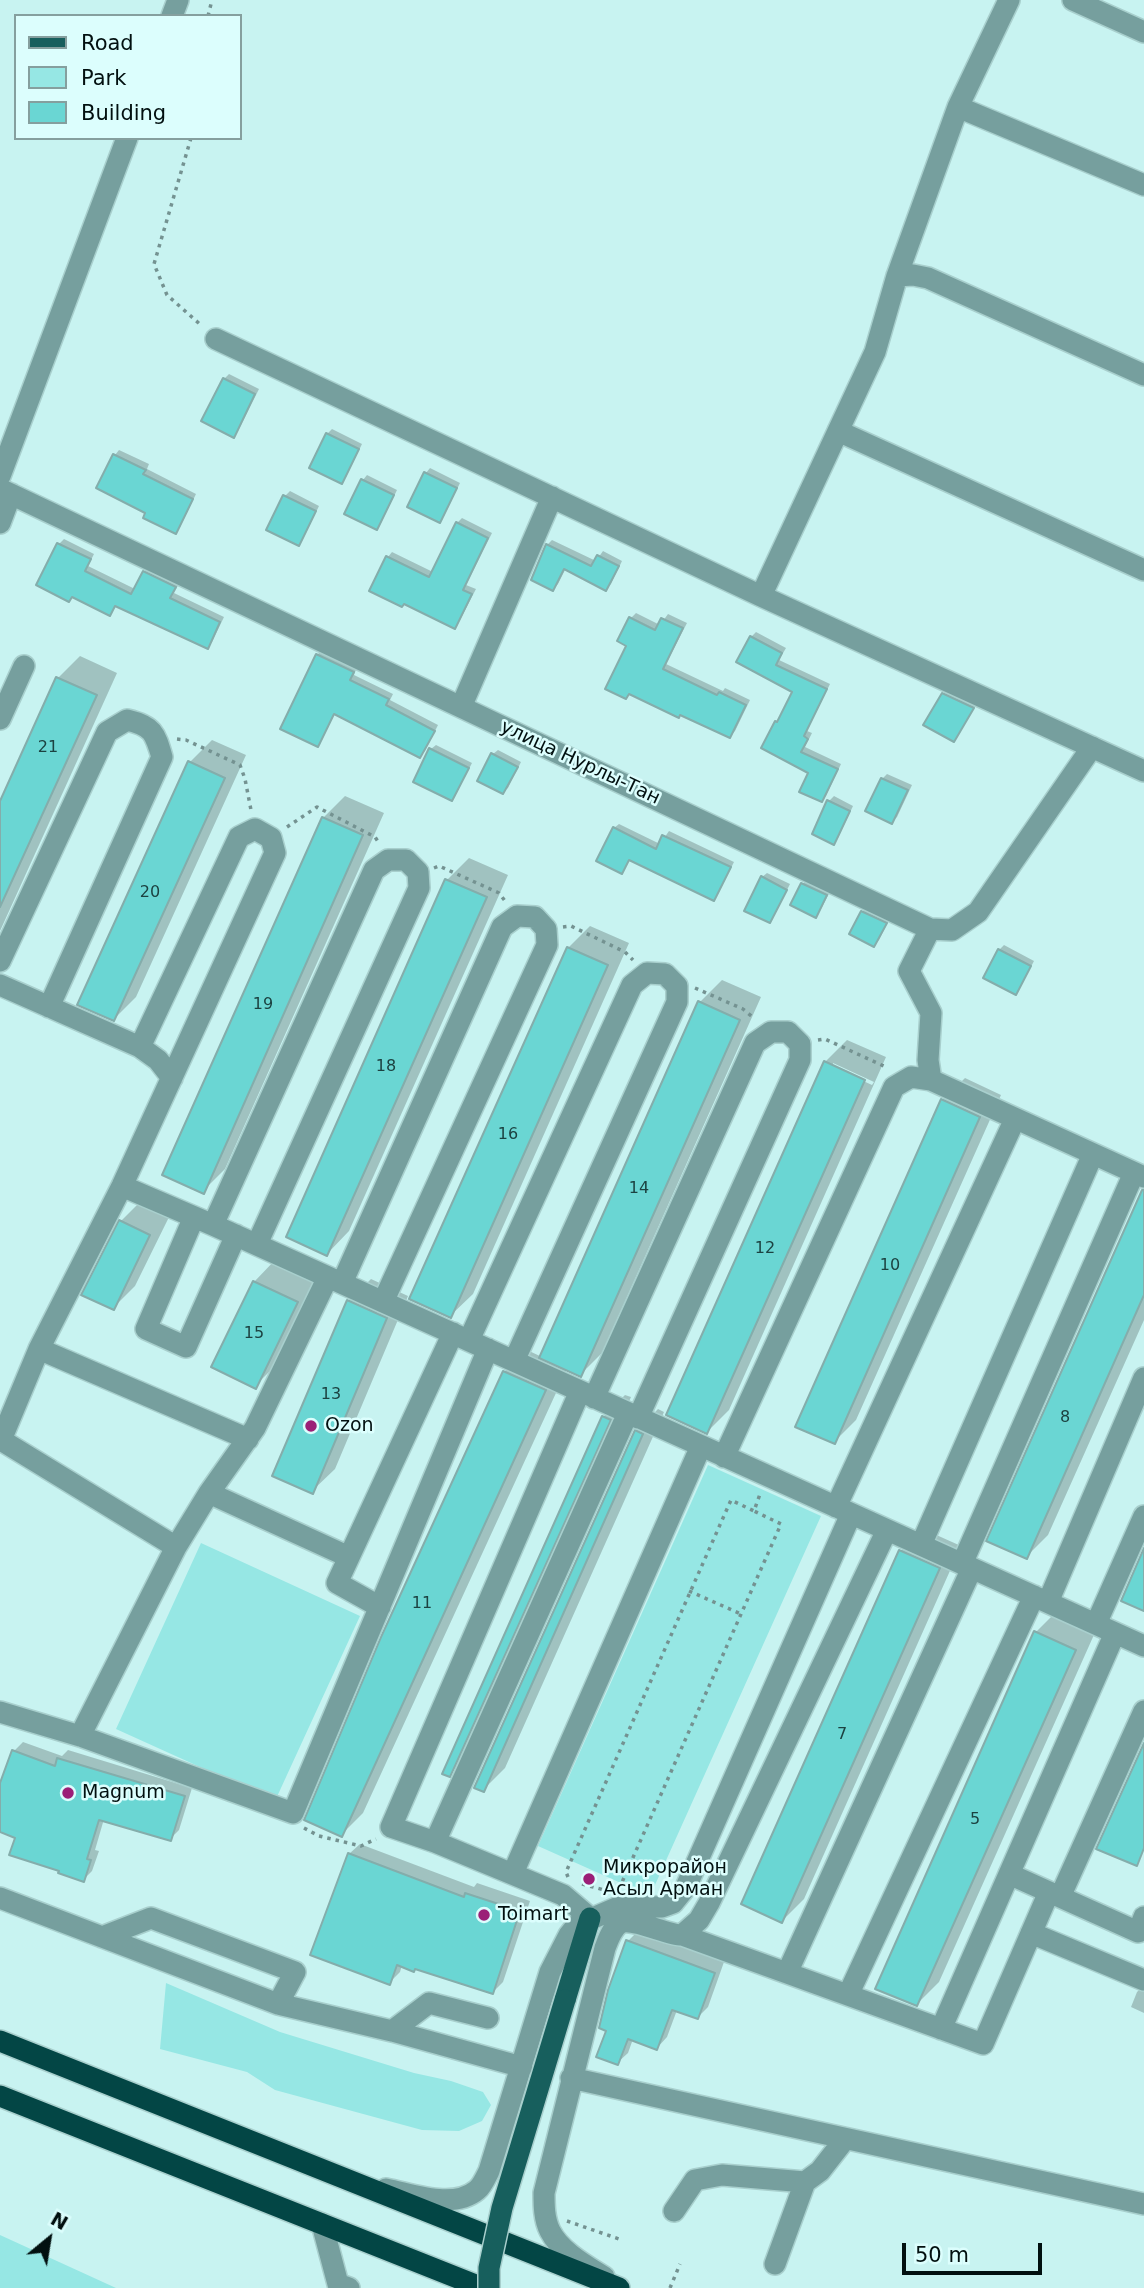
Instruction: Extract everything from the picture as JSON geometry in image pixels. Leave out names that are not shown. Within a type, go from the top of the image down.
[{"type":"highway","points":[[0,2041],[620,2288]]},
{"type":"highway","points":[[0,2096],[483,2288]]},
{"type":"main road","points":[[489,2288],[489,2268],[502,2208],[590,1918]]},
{"type":"street","points":[[761,596],[876,352],[897,276],[958,107],[1009,0]]},
{"type":"street","points":[[1073,0],[1144,32]]},
{"type":"street","points":[[958,107],[1144,185]]},
{"type":"street","points":[[0,476],[126,140]]},
{"type":"street","points":[[897,276],[928,278],[1144,375]]},
{"type":"street","points":[[216,339],[761,596],[1144,771]]},
{"type":"street","points":[[838,431],[1144,570]]},
{"type":"street","points":[[0,523],[6,492]]},
{"type":"street","name":"улица Нурлы-Тан","points":[[6,492],[930,929]]},
{"type":"street","points":[[461,707],[552,497]]},
{"type":"street","points":[[0,719],[24,666]]},
{"type":"street","points":[[0,961],[107,732],[127,720],[145,724],[156,738],[162,757],[49,1007]]},
{"type":"street","points":[[931,1080],[928,1060],[931,1013],[909,971],[930,929],[952,930],[978,912],[1092,747]]},
{"type":"street","points":[[141,1047],[239,837],[263,834],[275,853],[122,1186],[39,1349],[1,1440],[176,1548]]},
{"type":"street","points":[[236,1235],[186,1347],[146,1329],[204,1221],[374,870],[388,860],[407,860],[418,872],[419,888],[257,1244]]},
{"type":"street","points":[[80,1736],[176,1548],[209,1493],[255,1428],[335,1280],[502,928],[517,916],[535,917],[546,929],[547,945],[383,1302]]},
{"type":"street","points":[[380,1607],[337,1583],[470,1341],[632,985],[647,973],[665,974],[677,986],[677,1002],[514,1361]]},
{"type":"street","points":[[0,985],[141,1047],[158,1060],[172,1078]]},
{"type":"street","points":[[435,1842],[800,1060],[800,1045],[788,1032],[771,1032],[755,1043],[587,1394],[391,1827],[513,1873],[566,1888],[590,1918]]},
{"type":"street","points":[[724,1457],[894,1087],[909,1078],[931,1080],[1139,1175],[787,1973]]},
{"type":"street","points":[[359,2183],[437,2199],[458,2199],[477,2190],[489,2171],[550,1972],[569,1935],[578,1925],[590,1918],[621,1906],[662,1906],[673,1903],[686,1887],[844,1511],[1015,1119]]},
{"type":"street","points":[[921,1545],[1093,1154]]},
{"type":"street","points":[[122,1186],[257,1244],[1144,1646]]},
{"type":"street","points":[[0,1712],[80,1736],[293,1813],[380,1607],[470,1341]]},
{"type":"street","points":[[39,1349],[248,1439]]},
{"type":"street","points":[[849,1996],[1041,1599],[1144,1378]]},
{"type":"street","points":[[513,1873],[701,1446]]},
{"type":"street","points":[[209,1493],[349,1557]]},
{"type":"street","points":[[941,2029],[1009,1874],[1106,1629],[1144,1516]]},
{"type":"street","points":[[682,1935],[699,1920],[709,1903],[887,1530]]},
{"type":"street","points":[[620,2288],[583,2264],[563,2247],[550,2231],[545,2214],[544,2193],[605,1948],[614,1930],[621,1923],[631,1922],[682,1935],[983,2044],[1031,1933],[1055,1895],[1144,1711]]},
{"type":"street","points":[[1009,1874],[1138,1932],[1144,1917]]},
{"type":"street","points":[[0,1898],[278,2004],[392,2031],[522,2067]]},
{"type":"street","points":[[102,1937],[151,1918],[295,1972],[278,2004]]},
{"type":"street","points":[[1031,1933],[1144,1980]]},
{"type":"street","points":[[392,2031],[429,2003],[488,2018]]},
{"type":"street","points":[[571,2078],[1144,2204]]},
{"type":"street","points":[[775,2264],[805,2182],[820,2171],[845,2139]]},
{"type":"street","points":[[674,2211],[695,2180],[722,2175],[805,2182]]},
{"type":"street","points":[[322,2224],[338,2284],[349,2288]]},
{"type":"path","points":[[190,140],[154,264],[167,295],[216,339]]},
{"type":"path","points":[[156,738],[186,740],[240,765],[263,834],[317,807],[375,837],[388,860]]},
{"type":"path","points":[[418,872],[439,866],[499,893],[517,916]]},
{"type":"path","points":[[546,929],[571,926],[625,952],[647,973]]},
{"type":"path","points":[[677,986],[698,988],[743,1009],[771,1032]]},
{"type":"path","points":[[800,1045],[825,1039],[909,1078]]},
{"type":"path","points":[[754,1511],[766,1476]]},
{"type":"path","points":[[731,1500],[754,1511],[780,1524],[617,1894],[566,1888],[566,1872],[731,1500]]},
{"type":"path","points":[[689,1591],[741,1614]]},
{"type":"path","points":[[293,1813],[297,1823],[319,1836],[361,1846],[379,1838],[391,1827]]},
{"type":"path","points":[[545,2214],[622,2240]]},
{"type":"path","points":[[670,2288],[680,2264]]},
{"type":"green space","points":[[708,1465],[821,1516],[650,1896],[538,1846]]},
{"type":"green space","points":[[201,1543],[360,1616],[275,1801],[116,1729]]},
{"type":"green space","points":[[166,1983],[280,2032],[483,2092],[491,2105],[482,2121],[459,2131],[422,2130],[275,2090],[247,2072],[160,2049]]},
{"type":"green space","points":[[0,2235],[116,2288],[0,2288]]},
{"type":"building","points":[[223,378],[255,394],[234,438],[201,421]]},
{"type":"building","points":[[326,433],[359,449],[342,484],[309,468]]},
{"type":"building","points":[[113,454],[146,470],[143,474],[193,499],[176,534],[143,518],[145,513],[96,488]]},
{"type":"building","points":[[424,472],[457,488],[440,523],[407,507]]},
{"type":"building","points":[[361,479],[394,495],[377,530],[344,514]]},
{"type":"building","points":[[283,495],[316,511],[299,546],[266,530]]},
{"type":"building","points":[[456,522],[488,538],[463,590],[472,594],[455,629],[404,604],[402,607],[369,591],[386,556],[429,577]]},
{"type":"building","points":[[57,543],[91,559],[85,571],[131,594],[143,571],[176,587],[170,598],[220,622],[208,649],[115,606],[110,616],[72,597],[69,602],[36,585]]},
{"type":"building","points":[[546,544],[591,566],[597,555],[619,566],[606,591],[564,569],[553,591],[531,580]]},
{"type":"building","points":[[629,617],[655,630],[661,618],[683,628],[663,669],[717,695],[719,692],[746,705],[730,738],[629,694],[626,699],[605,689],[626,646],[617,641]]},
{"type":"building","points":[[750,636],[782,653],[776,665],[827,689],[804,736],[808,739],[801,752],[838,769],[822,802],[799,792],[808,773],[761,748],[792,692],[736,662]]},
{"type":"building","points":[[316,654],[354,672],[350,680],[389,699],[386,705],[435,731],[420,758],[334,714],[318,747],[280,729]]},
{"type":"building","points":[[56,677],[97,695],[0,907],[0,801]]},
{"type":"building","points":[[942,693],[974,708],[954,742],[923,725]]},
{"type":"building","points":[[429,748],[469,768],[452,801],[413,782]]},
{"type":"building","points":[[491,753],[518,767],[503,794],[477,781]]},
{"type":"building","points":[[188,761],[225,778],[114,1021],[77,1005]]},
{"type":"building","points":[[881,778],[908,790],[892,824],[865,811]]},
{"type":"building","points":[[827,800],[850,811],[834,845],[812,834]]},
{"type":"building","points":[[322,817],[363,835],[204,1194],[162,1175]]},
{"type":"building","points":[[613,827],[656,849],[662,835],[731,867],[714,901],[629,860],[622,874],[596,861]]},
{"type":"building","points":[[761,876],[787,890],[770,923],[744,911]]},
{"type":"building","points":[[445,879],[487,897],[327,1256],[286,1237]]},
{"type":"building","points":[[801,883],[827,895],[816,918],[790,905]]},
{"type":"building","points":[[861,911],[887,923],[874,947],[849,934]]},
{"type":"building","points":[[567,947],[608,965],[451,1318],[409,1299]]},
{"type":"building","points":[[998,949],[1031,966],[1016,995],[983,978]]},
{"type":"building","points":[[698,1001],[740,1020],[581,1377],[539,1358]]},
{"type":"building","points":[[824,1061],[865,1080],[707,1434],[666,1415]]},
{"type":"building","points":[[941,1099],[980,1117],[835,1444],[795,1427]]},
{"type":"building","points":[[1142,1190],[1144,1295],[1027,1559],[986,1541]]},
{"type":"building","points":[[119,1220],[150,1235],[114,1310],[81,1295]]},
{"type":"building","points":[[253,1281],[298,1302],[256,1389],[211,1367]]},
{"type":"building","points":[[347,1300],[387,1318],[313,1494],[272,1476]]},
{"type":"building","points":[[503,1371],[546,1390],[342,1837],[304,1820],[381,1637]]},
{"type":"building","points":[[602,1416],[611,1420],[450,1777],[442,1774]]},
{"type":"building","points":[[635,1430],[643,1434],[484,1792],[474,1788]]},
{"type":"building","points":[[1144,1548],[1144,1611],[1121,1601]]},
{"type":"building","points":[[899,1550],[940,1568],[782,1923],[741,1904]]},
{"type":"building","points":[[1034,1631],[1076,1650],[917,2006],[875,1989]]},
{"type":"building","points":[[1144,1743],[1144,1848],[1137,1866],[1096,1849]]},
{"type":"building","points":[[12,1750],[55,1766],[57,1758],[185,1796],[171,1841],[99,1820],[87,1859],[91,1860],[84,1882],[9,1855],[15,1838],[0,1832],[0,1783]]},
{"type":"building","points":[[348,1853],[464,1897],[465,1893],[520,1911],[493,1994],[397,1965],[390,1985],[310,1955]]},
{"type":"building","points":[[626,1940],[715,1973],[698,2019],[672,2010],[657,2050],[628,2039],[618,2065],[596,2057],[606,2031],[599,2028],[608,1990]]},
{"type":"place","name":"Ozon","points":[[311,1426]]},
{"type":"place","name":"Magnum","points":[[68,1793]]},
{"type":"place","name":"Микрорайон Асыл Арман","points":[[589,1879]]},
{"type":"place","name":"Toimart","points":[[484,1915]]}]
